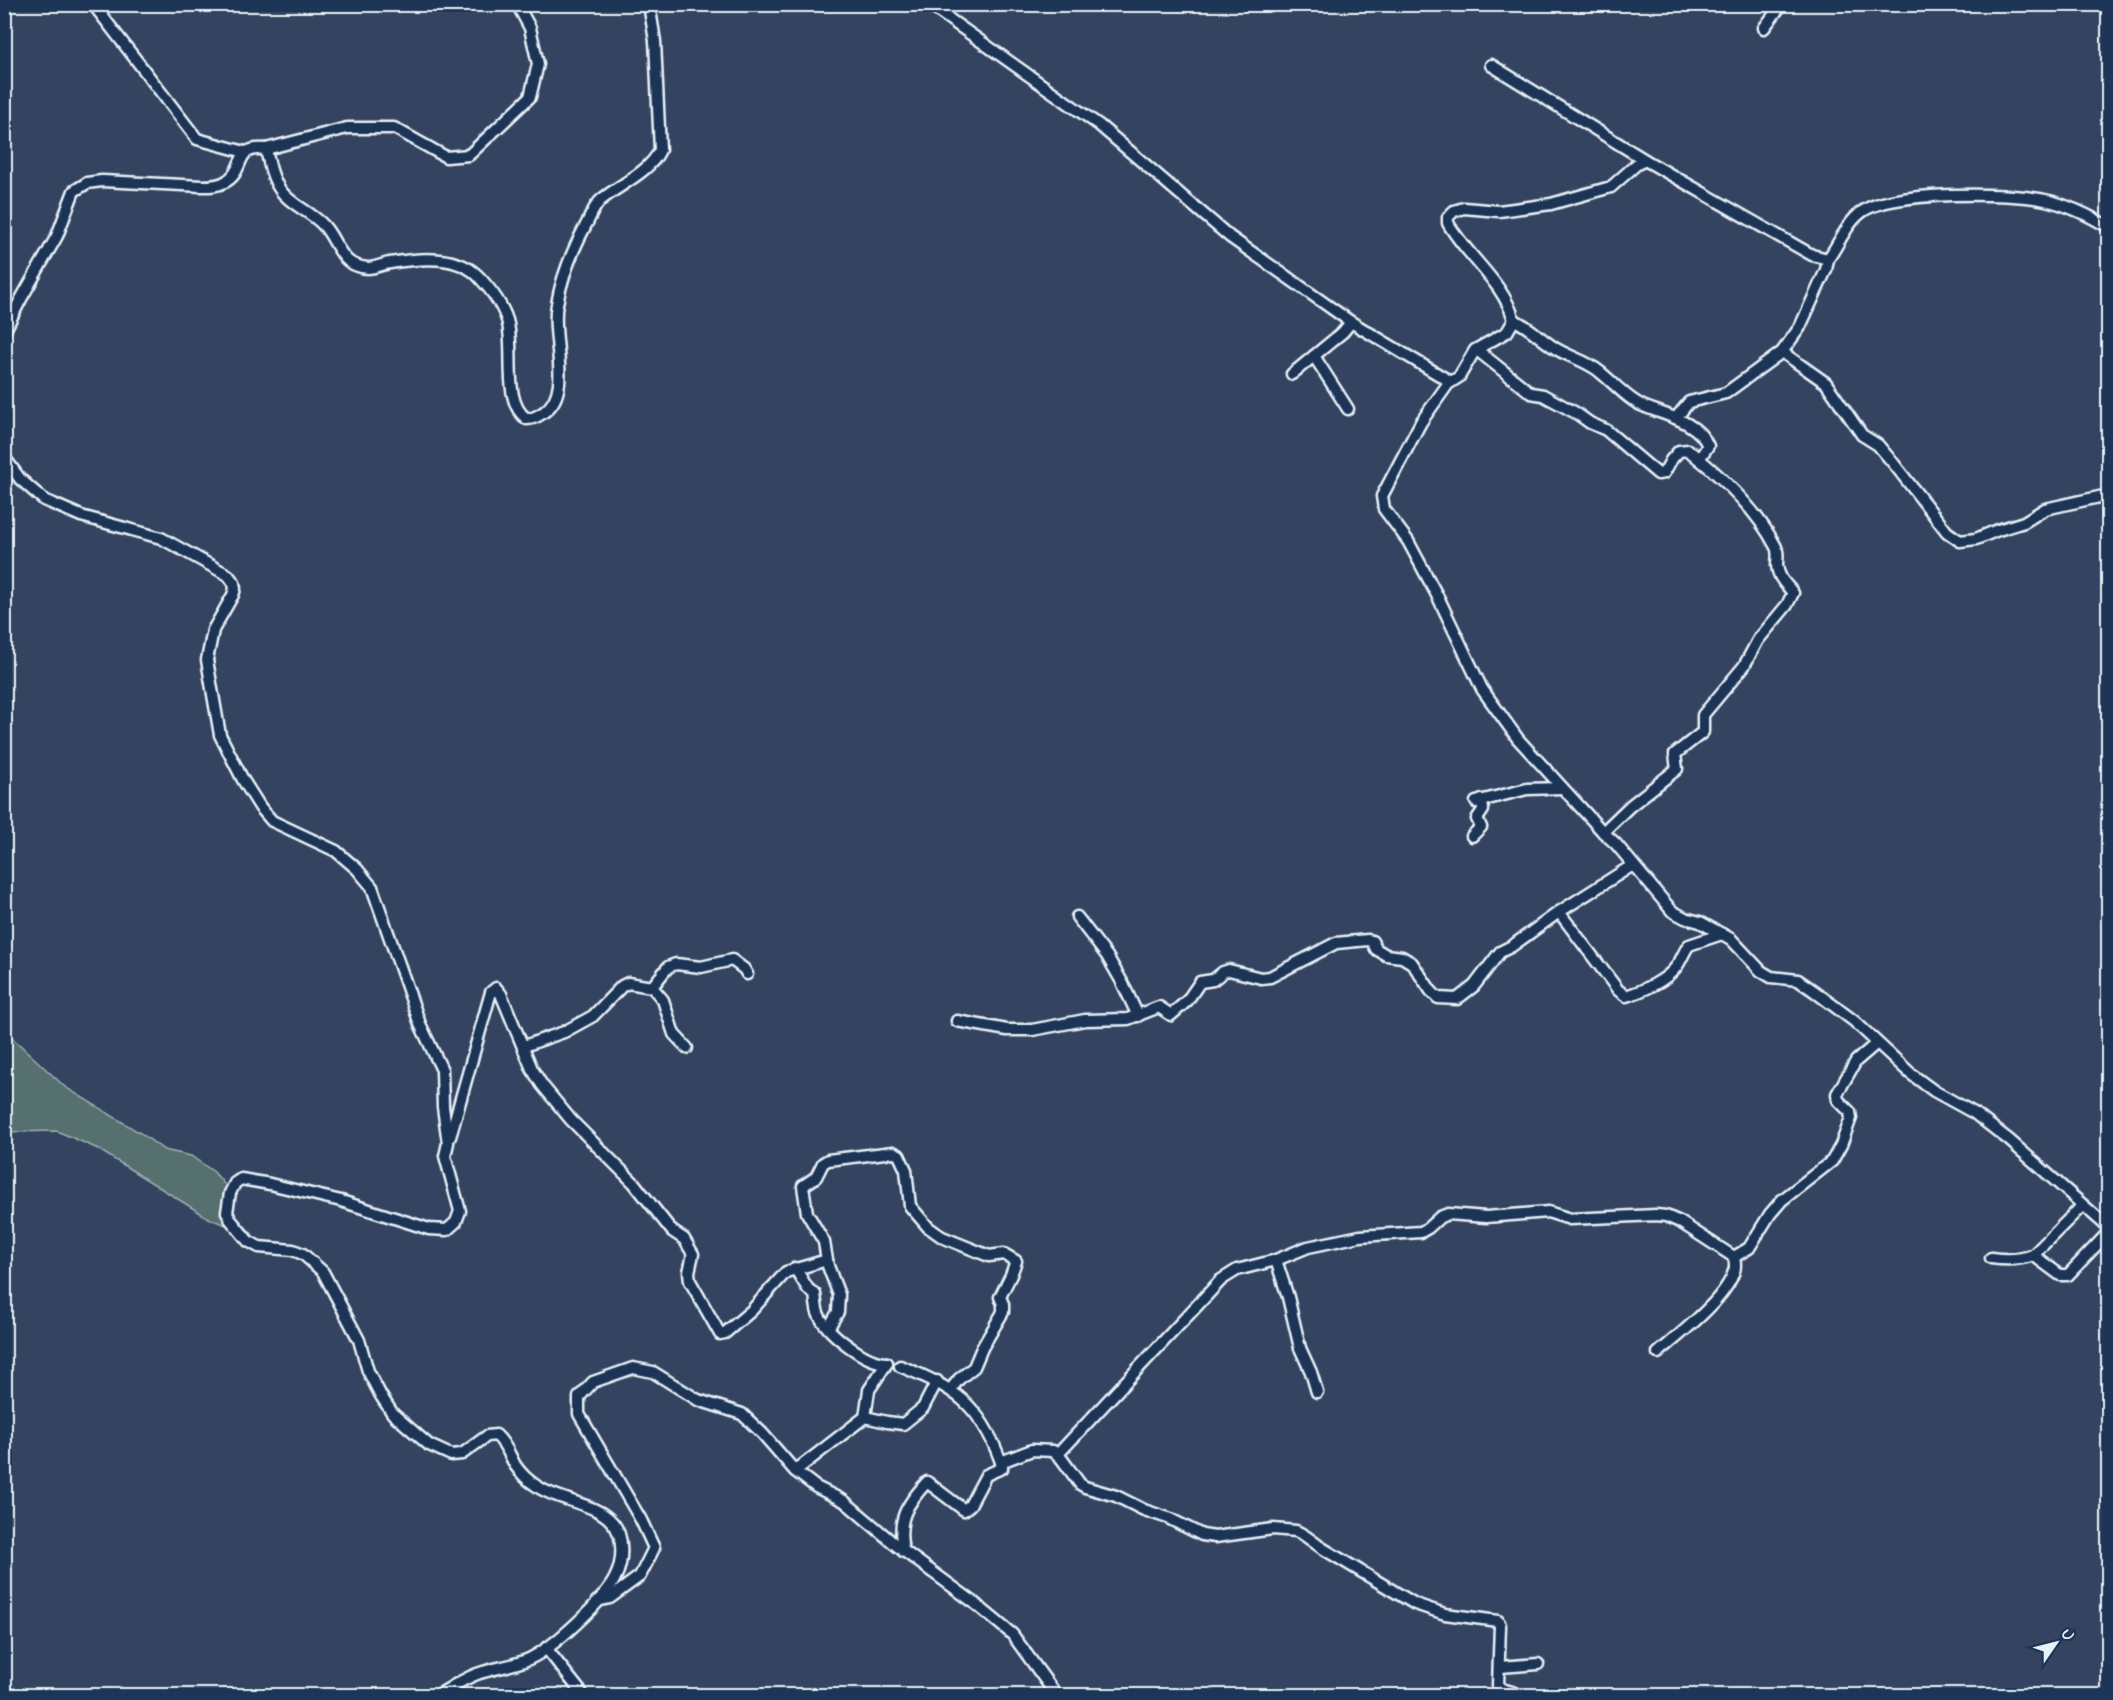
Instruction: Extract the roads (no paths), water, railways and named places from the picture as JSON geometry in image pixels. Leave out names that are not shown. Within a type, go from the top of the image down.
[{"type":"street","points":[[93,4],[197,139],[244,152],[254,148],[266,149],[347,128],[394,128],[446,157],[469,155],[530,97],[538,63],[530,28],[517,4]]},
{"type":"street","points":[[266,149],[270,169],[281,192],[323,225],[348,261],[369,268],[403,261],[445,260],[473,269],[497,299],[506,318],[511,340],[515,406],[527,419],[534,418],[550,408],[558,394],[560,375],[555,324],[557,304],[567,262],[599,201],[640,172],[660,150],[654,42],[648,4]]},
{"type":"street","points":[[928,4],[1099,125],[1230,237],[1351,322],[1452,382]]},
{"type":"street","points":[[1764,28],[1782,4]]},
{"type":"street","points":[[1491,64],[1645,160],[1812,255],[1828,259]]},
{"type":"street","points":[[4,332],[57,236],[74,191],[87,183],[102,181],[217,185],[233,176],[244,152]]},
{"type":"street","points":[[1645,160],[1611,187],[1551,204],[1499,211],[1464,208],[1454,211],[1448,217],[1448,223],[1490,276],[1514,320],[1560,351],[1599,370],[1631,400],[1676,418],[1698,434],[1706,442],[1707,448],[1699,459]]},
{"type":"street","points":[[1676,418],[1689,402],[1726,393],[1782,352],[1800,327],[1826,270],[1828,259],[1847,227],[1863,211],[1884,202],[1906,198],[1947,195],[1995,196],[2046,200],[2093,217],[2109,227]]},
{"type":"street","points":[[1514,320],[1507,332],[1474,350],[1459,377],[1452,382],[1421,422],[1382,496],[1384,509],[1408,541],[1482,689],[1518,739],[1616,844],[1672,911],[1736,943],[1761,971],[1771,976],[1798,980],[1854,1021],[1934,1091],[1974,1113],[2009,1140],[2082,1206],[2109,1227]]},
{"type":"street","points":[[1292,374],[1343,332],[1351,322]]},
{"type":"street","points":[[1477,350],[1532,394],[1543,394],[1576,412],[1590,423],[1603,428],[1658,474],[1664,473],[1679,451],[1688,450],[1733,490],[1768,535],[1777,550],[1781,578],[1794,594],[1758,640],[1744,666],[1702,715],[1703,732],[1675,754],[1677,769],[1630,806],[1603,832]]},
{"type":"street","points":[[1782,352],[1826,383],[1862,435],[1878,445],[1947,532],[1960,541],[1976,539],[2024,522],[2045,509],[2109,495]]},
{"type":"street","points":[[1314,356],[1348,409]]},
{"type":"street","points":[[4,457],[20,479],[44,500],[81,516],[160,538],[214,566],[228,575],[234,583],[233,595],[213,630],[207,660],[220,735],[243,780],[260,807],[272,820],[336,851],[357,869],[372,887],[420,1024],[441,1070],[448,1143]]},
{"type":"street","points":[[1472,836],[1481,827],[1477,819],[1483,810],[1479,801],[1527,789],[1562,788]]},
{"type":"street","points":[[957,1021],[1032,1030],[1085,1020],[1123,1020],[1159,1007],[1170,1016],[1180,1008],[1200,982],[1213,980],[1226,970],[1261,978],[1270,977],[1336,943],[1368,940],[1386,955],[1402,957],[1412,963],[1438,998],[1456,999],[1477,983],[1500,952],[1633,865]]},
{"type":"street","points":[[1559,912],[1618,990],[1626,996],[1653,985],[1675,969],[1689,945],[1722,934]]},
{"type":"street","points":[[1077,917],[1107,956],[1138,1016]]},
{"type":"street","points":[[652,987],[668,967],[676,964],[701,967],[732,960],[747,974]]},
{"type":"street","points":[[524,1046],[564,1032],[593,1016],[622,986],[628,983],[652,987],[663,1000],[674,1034],[687,1048]]},
{"type":"street","points":[[436,1695],[470,1676],[528,1660],[562,1637],[597,1602],[616,1577],[622,1556],[614,1522],[601,1512],[541,1489],[515,1465],[506,1445],[496,1435],[487,1436],[462,1454],[451,1455],[429,1445],[393,1414],[368,1371],[359,1340],[323,1272],[303,1254],[293,1250],[259,1246],[248,1241],[230,1219],[227,1212],[230,1193],[235,1183],[241,1179],[270,1184],[341,1201],[429,1229],[447,1230],[456,1222],[460,1211],[445,1156],[492,989],[496,988],[501,994],[536,1076],[559,1106],[634,1184],[672,1231],[689,1245],[693,1254],[689,1272],[690,1281],[720,1334],[725,1334],[737,1324],[786,1272],[827,1260]]},
{"type":"street","points":[[1734,1257],[1749,1248],[1764,1222],[1782,1200],[1832,1161],[1842,1145],[1851,1118],[1850,1112],[1838,1100],[1837,1094],[1856,1061],[1877,1043]]},
{"type":"street","points":[[829,1327],[838,1312],[839,1295],[827,1260],[824,1242],[807,1213],[804,1183],[816,1177],[823,1163],[828,1160],[888,1151],[898,1155],[903,1161],[910,1206],[935,1234],[989,1256],[1004,1254],[1016,1261],[1000,1297],[1003,1312],[982,1348],[975,1367],[959,1379],[951,1389]]},
{"type":"street","points":[[1991,1258],[2007,1260],[2033,1255],[2082,1206]]},
{"type":"street","points":[[1058,1454],[1221,1280],[1237,1270],[1276,1260],[1308,1248],[1350,1238],[1420,1232],[1440,1217],[1448,1214],[1486,1217],[1545,1212],[1570,1219],[1666,1216],[1705,1237],[1734,1257]]},
{"type":"street","points":[[2033,1255],[2064,1276],[2072,1272],[2109,1233]]},
{"type":"street","points":[[1658,1353],[1694,1322],[1717,1298],[1735,1270],[1734,1257]]},
{"type":"street","points":[[1276,1260],[1300,1348],[1317,1392]]},
{"type":"street","points":[[795,1268],[808,1289],[815,1294],[818,1312],[834,1334],[870,1359],[887,1363],[868,1390],[865,1417],[795,1471]]},
{"type":"street","points":[[900,1366],[951,1389],[982,1420],[1002,1468],[986,1475],[970,1505],[964,1510],[927,1482],[905,1510],[900,1535],[903,1551]]},
{"type":"street","points":[[597,1602],[610,1598],[640,1576],[654,1548],[641,1520],[579,1414],[579,1397],[593,1382],[633,1368],[653,1372],[698,1400],[742,1414],[795,1471],[816,1487],[844,1502],[903,1551],[972,1601],[1012,1634],[1057,1695]]},
{"type":"street","points":[[865,1417],[903,1424],[923,1407],[937,1381]]},
{"type":"street","points":[[1001,1462],[1032,1450],[1046,1449],[1058,1454],[1080,1484],[1085,1487],[1116,1496],[1202,1535],[1215,1537],[1273,1529],[1296,1531],[1414,1604],[1445,1614],[1498,1621],[1500,1625],[1500,1667],[1497,1683],[1499,1688],[1518,1695]]},
{"type":"street","points":[[546,1648],[582,1695]]},
{"type":"street","points":[[1500,1667],[1538,1664]]}]
